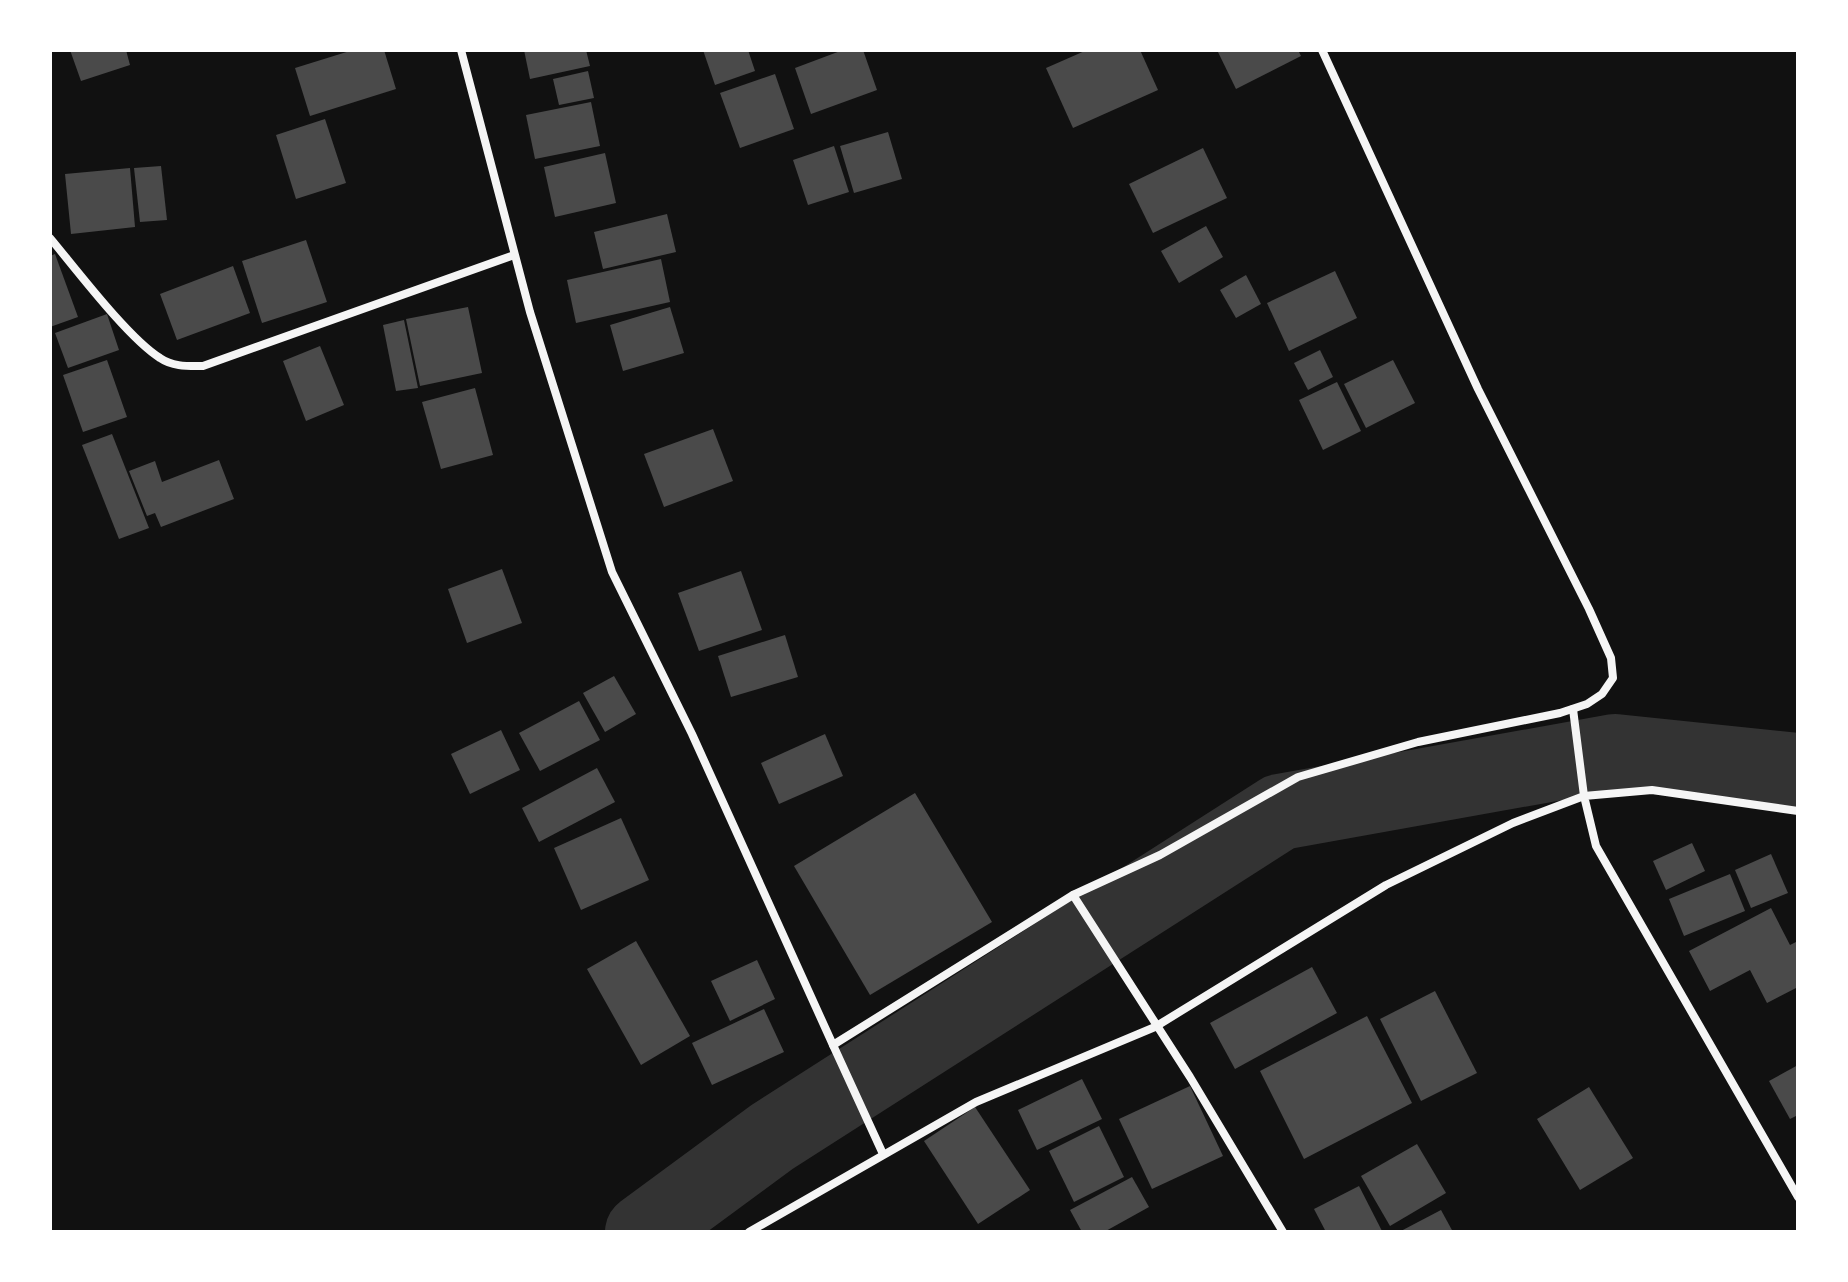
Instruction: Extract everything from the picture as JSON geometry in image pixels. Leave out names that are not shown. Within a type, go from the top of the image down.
[{"type":"street","points":[[461,50],[514,255],[612,572],[692,734],[883,1154]]},
{"type":"street","points":[[833,1045],[1073,895],[1160,855],[1298,777],[1418,742],[1573,709],[1587,704],[1613,678],[1611,658],[1478,389],[1322,50]]},
{"type":"street","points":[[50,238],[159,358],[176,365],[203,366],[514,255]]},
{"type":"street","points":[[1573,709],[1581,779],[1596,846],[1798,1197]]},
{"type":"street","points":[[749,1232],[986,1097],[1155,1027],[1386,885],[1513,823],[1584,796],[1652,790],[1798,811]]},
{"type":"street","points":[[1073,895],[1155,1027],[1190,1077],[1283,1232]]},
{"type":"building","points":[[70,50],[126,50],[130,65],[81,81]]},
{"type":"building","points":[[353,50],[384,50],[396,89],[310,116],[295,68]]},
{"type":"building","points":[[524,50],[586,50],[590,66],[530,79]]},
{"type":"building","points":[[703,50],[748,50],[755,71],[715,85]]},
{"type":"building","points":[[843,50],[863,50],[877,90],[811,114],[795,68]]},
{"type":"building","points":[[1087,50],[1140,50],[1158,90],[1073,128],[1046,68]]},
{"type":"building","points":[[1217,50],[1298,50],[1301,56],[1236,89]]},
{"type":"building","points":[[588,71],[594,98],[559,105],[553,79]]},
{"type":"building","points":[[775,74],[794,129],[740,148],[720,93]]},
{"type":"building","points":[[591,102],[600,146],[535,159],[526,115]]},
{"type":"building","points":[[325,119],[346,183],[296,199],[276,135]]},
{"type":"building","points":[[888,132],[902,179],[854,193],[840,146]]},
{"type":"building","points":[[834,146],[849,192],[808,205],[793,160]]},
{"type":"building","points":[[1203,148],[1227,198],[1153,233],[1129,184]]},
{"type":"building","points":[[605,153],[616,203],[555,217],[544,167]]},
{"type":"building","points":[[161,166],[167,220],[140,222],[134,168]]},
{"type":"building","points":[[130,168],[135,227],[71,234],[65,174]]},
{"type":"building","points":[[667,214],[676,252],[603,269],[594,232]]},
{"type":"building","points":[[1206,226],[1223,257],[1179,283],[1161,251]]},
{"type":"building","points":[[306,240],[327,302],[262,323],[242,261]]},
{"type":"building","points":[[55,254],[78,317],[50,327],[50,256]]},
{"type":"building","points":[[661,259],[670,302],[576,323],[567,280]]},
{"type":"building","points":[[233,266],[250,313],[177,340],[160,294]]},
{"type":"building","points":[[1335,271],[1357,318],[1289,351],[1267,303]]},
{"type":"building","points":[[1246,275],[1261,304],[1236,318],[1220,290]]},
{"type":"building","points":[[468,307],[482,373],[420,386],[406,319]]},
{"type":"building","points":[[670,307],[684,353],[623,371],[610,325]]},
{"type":"building","points":[[107,314],[119,350],[68,368],[55,333]]},
{"type":"building","points":[[404,320],[418,388],[396,391],[383,325]]},
{"type":"building","points":[[320,346],[344,405],[306,421],[283,361]]},
{"type":"building","points":[[1320,350],[1333,377],[1308,390],[1294,363]]},
{"type":"building","points":[[107,360],[127,417],[83,432],[63,375]]},
{"type":"building","points":[[1393,360],[1415,403],[1366,428],[1344,384]]},
{"type":"building","points":[[1337,382],[1361,431],[1323,450],[1299,400]]},
{"type":"building","points":[[475,388],[493,455],[441,469],[422,402]]},
{"type":"building","points":[[713,429],[733,481],[664,507],[644,454]]},
{"type":"building","points":[[112,434],[149,528],[119,539],[82,445]]},
{"type":"building","points":[[219,460],[234,499],[161,527],[155,513],[147,516],[129,471],[155,461],[162,482]]},
{"type":"building","points":[[502,569],[522,623],[467,643],[448,589]]},
{"type":"building","points":[[741,571],[762,630],[699,651],[678,593]]},
{"type":"building","points":[[785,635],[798,677],[731,697],[718,656]]},
{"type":"building","points":[[614,676],[636,714],[605,732],[583,693]]},
{"type":"building","points":[[579,701],[600,740],[540,771],[519,733]]},
{"type":"building","points":[[501,730],[520,770],[470,794],[451,754]]},
{"type":"building","points":[[825,734],[843,776],[779,804],[761,763]]},
{"type":"building","points":[[597,768],[615,802],[539,842],[522,808]]},
{"type":"building","points":[[915,793],[992,922],[870,995],[794,866]]},
{"type":"building","points":[[621,818],[649,880],[581,910],[554,848]]},
{"type":"building","points":[[1692,843],[1705,871],[1666,890],[1653,861]]},
{"type":"building","points":[[1771,854],[1788,893],[1751,908],[1735,870]]},
{"type":"building","points":[[1730,874],[1745,911],[1684,936],[1669,899]]},
{"type":"building","points":[[1771,908],[1790,945],[1796,942],[1798,946],[1798,987],[1767,1003],[1750,970],[1710,991],[1689,951]]},
{"type":"building","points":[[636,941],[690,1036],[641,1065],[587,969]]},
{"type":"building","points":[[757,960],[775,999],[730,1021],[711,981]]},
{"type":"building","points":[[1312,967],[1337,1013],[1235,1069],[1210,1023]]},
{"type":"building","points":[[1435,991],[1477,1073],[1421,1101],[1380,1019]]},
{"type":"building","points":[[764,1009],[784,1052],[712,1085],[692,1043]]},
{"type":"building","points":[[1367,1016],[1412,1103],[1304,1159],[1260,1071]]},
{"type":"building","points":[[1798,1065],[1798,1115],[1790,1119],[1769,1081]]},
{"type":"building","points":[[1082,1079],[1102,1119],[1037,1150],[1018,1110]]},
{"type":"building","points":[[1190,1086],[1223,1156],[1152,1189],[1119,1119]]},
{"type":"building","points":[[1589,1087],[1633,1158],[1580,1190],[1537,1119]]},
{"type":"building","points":[[975,1107],[1030,1190],[978,1224],[924,1141]]},
{"type":"building","points":[[1099,1126],[1124,1177],[1074,1202],[1049,1151]]},
{"type":"building","points":[[1417,1144],[1446,1193],[1390,1226],[1361,1176]]},
{"type":"building","points":[[1132,1177],[1149,1207],[1104,1232],[1082,1232],[1070,1210]]},
{"type":"building","points":[[1359,1186],[1382,1231],[1326,1232],[1314,1209]]},
{"type":"building","points":[[1441,1210],[1453,1232],[1399,1232]]},
{"type":"waterway","points":[[643,1232],[772,1137],[1280,812],[1615,752],[1798,771]]}]
